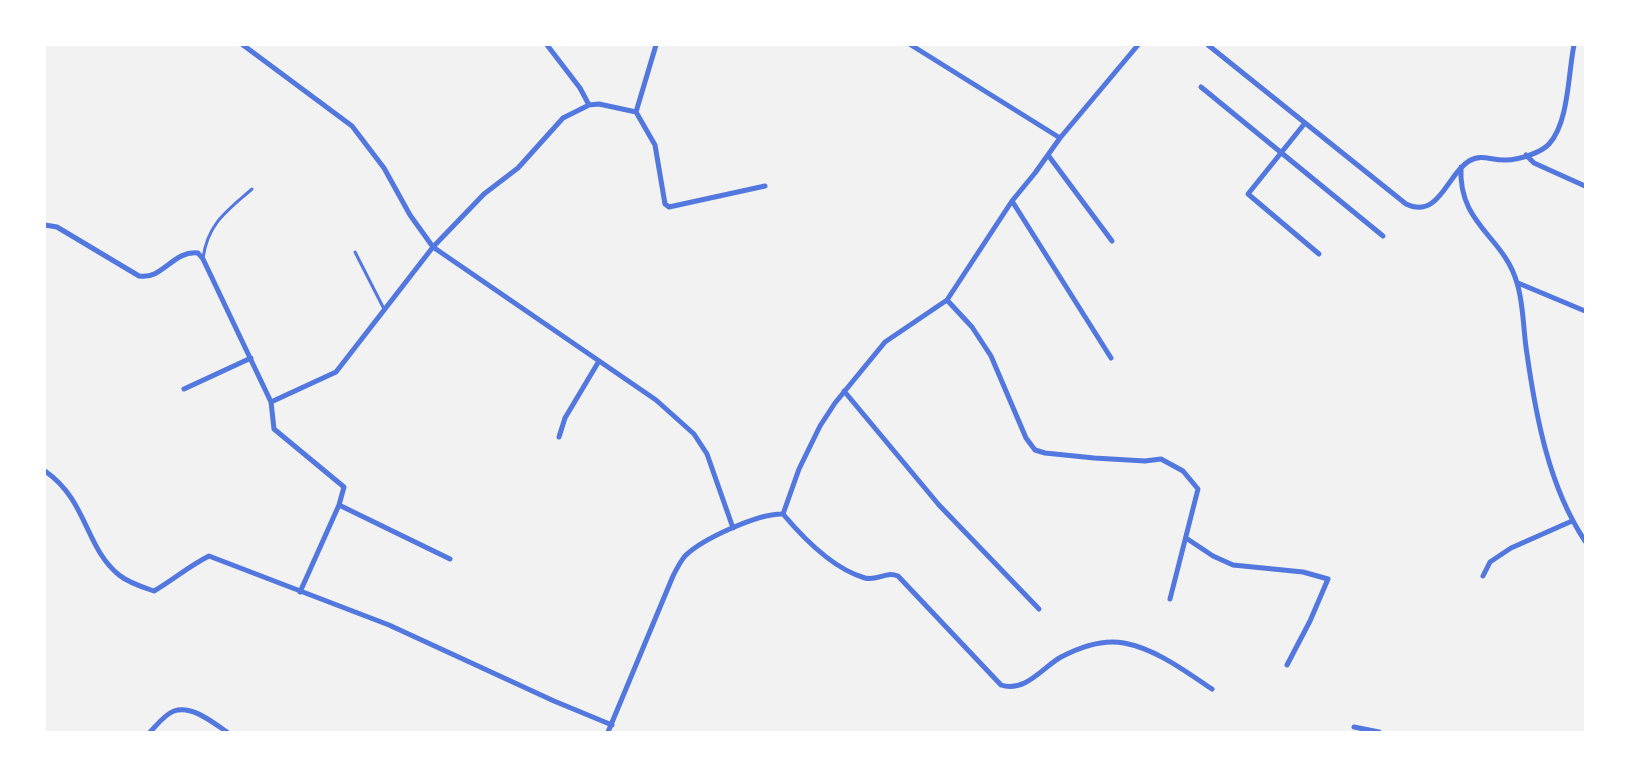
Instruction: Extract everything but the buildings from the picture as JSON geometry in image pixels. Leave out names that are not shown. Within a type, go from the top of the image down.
[{"type":"street","points":[[243,45],[352,126],[384,168],[410,215],[433,248],[656,400],[694,434],[707,454],[733,528]]},
{"type":"street","points":[[547,45],[580,88],[589,105]]},
{"type":"street","points":[[656,45],[636,112],[655,145],[665,204],[669,208],[765,186]]},
{"type":"street","points":[[911,45],[1060,138]]},
{"type":"street","points":[[783,514],[820,426],[844,392],[886,342],[947,300],[1012,201],[1060,138],[1138,45]]},
{"type":"street","points":[[1208,45],[1406,204],[1415,208],[1426,207],[1446,190],[1461,167],[1477,157],[1505,161],[1547,146],[1557,133],[1562,119],[1574,45]]},
{"type":"street","points":[[1200,87],[1383,236]]},
{"type":"street","points":[[270,402],[336,372],[433,248],[484,194],[518,168],[563,118],[589,105],[599,104],[636,112]]},
{"type":"street","points":[[1305,123],[1248,194],[1319,254]]},
{"type":"street","points":[[1048,155],[1112,241]]},
{"type":"street","points":[[1526,155],[1534,163],[1585,186]]},
{"type":"street","points":[[1461,167],[1460,182],[1468,208],[1488,238],[1506,256],[1518,283],[1527,355],[1548,459],[1572,521],[1585,541]]},
{"type":"street","points":[[1012,201],[1111,358]]},
{"type":"street","points":[[45,225],[57,227],[139,276],[150,277],[182,255],[190,252],[198,253],[203,259],[270,402],[274,429],[344,488],[339,506],[300,592]]},
{"type":"street","points":[[1518,283],[1585,311]]},
{"type":"street","points":[[947,300],[972,327],[991,356],[1026,438],[1035,450],[1045,453],[1094,458],[1145,461],[1161,459],[1183,471],[1198,489],[1170,599]]},
{"type":"street","points":[[184,389],[251,358]]},
{"type":"street","points":[[559,437],[565,418],[599,361]]},
{"type":"street","points":[[844,392],[939,505],[1039,609]]},
{"type":"street","points":[[45,471],[65,486],[82,512],[104,560],[120,576],[136,585],[154,591],[175,579],[190,566],[209,556],[389,625],[554,701],[612,725]]},
{"type":"street","points":[[339,506],[450,559]]},
{"type":"street","points":[[608,732],[672,576],[684,557],[712,537],[771,513],[783,514],[807,540],[847,570],[874,579],[886,573],[898,576],[1001,685],[1020,686],[1065,656],[1090,646],[1114,642],[1130,644],[1166,659],[1212,689]]},
{"type":"street","points":[[1483,576],[1490,562],[1510,548],[1572,521]]},
{"type":"street","points":[[1186,538],[1213,556],[1233,565],[1303,572],[1328,579],[1287,665]]},
{"type":"street","points":[[150,732],[172,712],[186,710],[203,717],[227,732]]},
{"type":"street","points":[[1354,726],[1379,732]]},
{"type":"lane","points":[[203,259],[206,239],[221,216],[252,189]]},
{"type":"lane","points":[[355,252],[384,309]]}]
